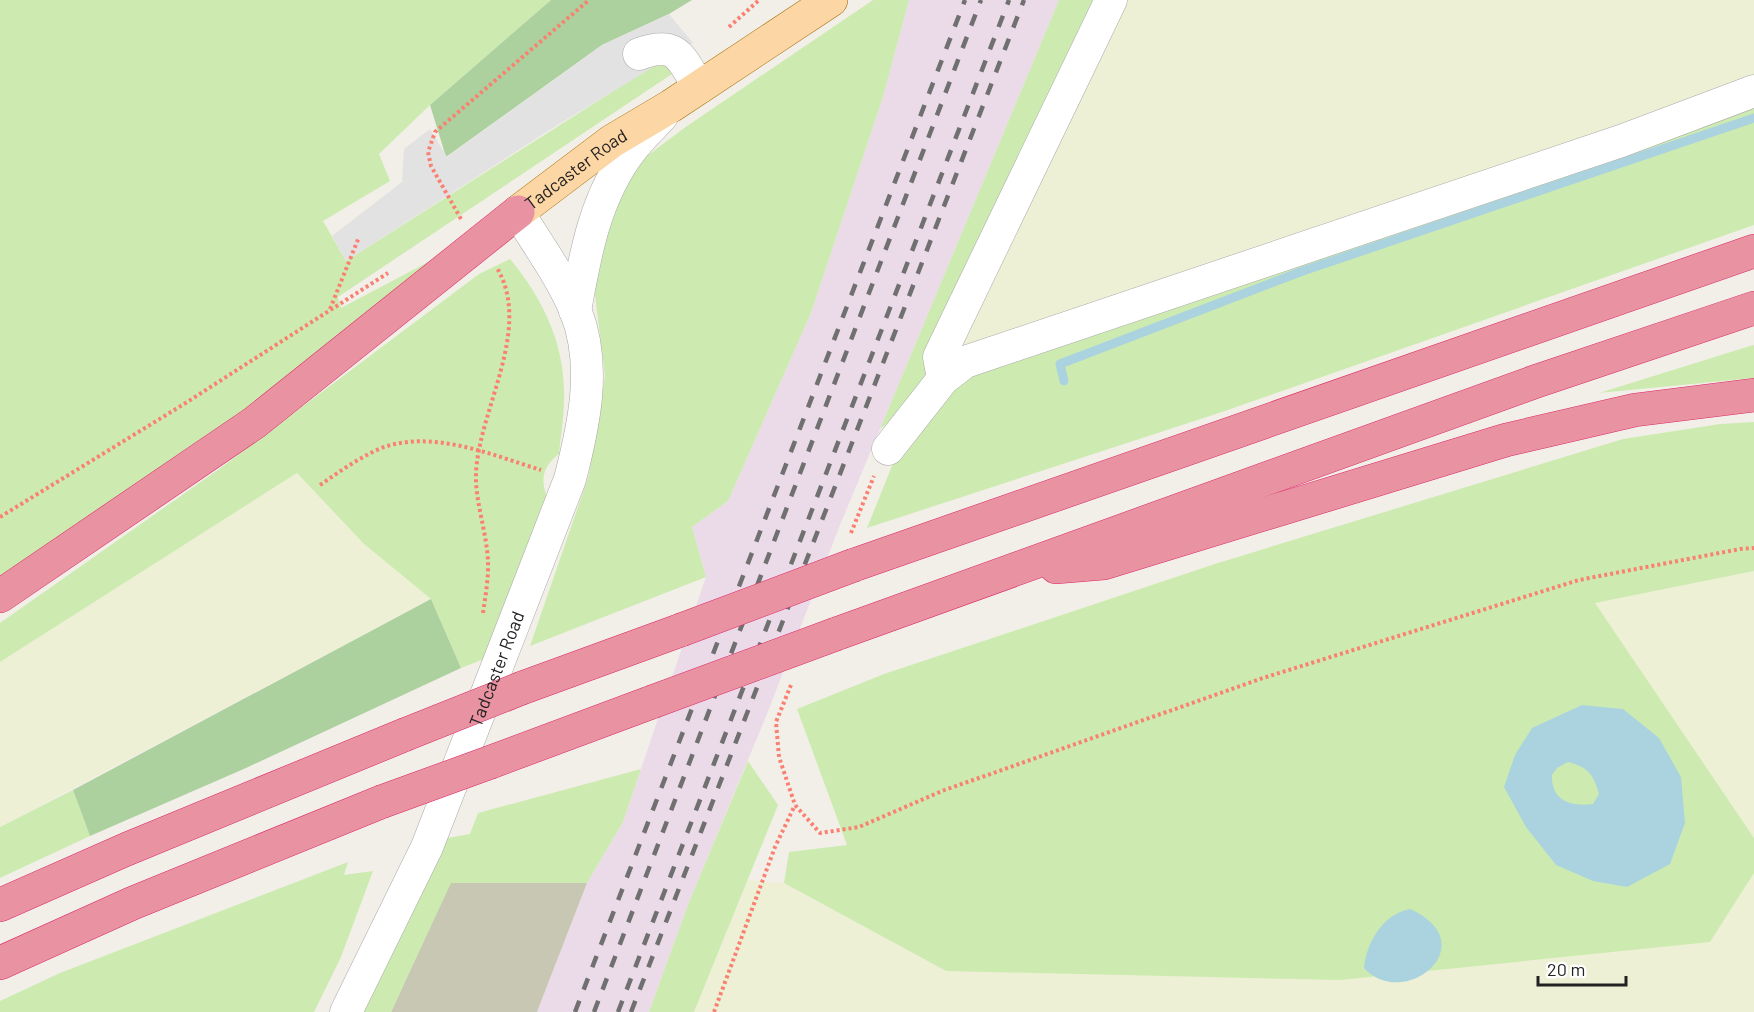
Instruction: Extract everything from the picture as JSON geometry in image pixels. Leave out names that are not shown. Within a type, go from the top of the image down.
[{"type":"highway","points":[[0,596],[254,423],[518,212]]},
{"type":"highway","points":[[0,905],[127,849],[404,735],[522,688],[681,630],[852,550],[1754,251]]},
{"type":"highway","points":[[0,963],[133,903],[381,802],[836,634],[1537,381],[1754,308]]},
{"type":"highway","points":[[1017,569],[1104,563],[1506,440],[1635,410],[1754,394]]},
{"type":"main road","name":"Tadcaster Road","points":[[518,212],[612,141],[699,88],[831,0]]},
{"type":"street","points":[[943,379],[939,357],[1111,0]]},
{"type":"street","points":[[639,54],[656,48],[669,48],[679,55],[699,88]]},
{"type":"street","points":[[888,449],[943,379],[965,362],[1621,141],[1754,91]]},
{"type":"street","name":"Tadcaster Road","points":[[575,311],[586,248],[609,188],[631,150],[671,106]]},
{"type":"street","name":"Tadcaster Road","points":[[346,1012],[426,847],[570,479],[582,435],[587,399],[587,367],[582,333],[575,311],[518,212]]},
{"type":"path","points":[[464,224],[431,166],[428,152],[435,132],[589,0]]},
{"type":"path","points":[[726,31],[759,0]]},
{"type":"path","points":[[329,310],[359,237]]},
{"type":"path","points":[[482,617],[488,576],[488,552],[477,489],[479,451],[509,320],[507,290],[496,266]]},
{"type":"path","points":[[0,517],[397,267]]},
{"type":"path","points":[[320,485],[350,464],[381,448],[413,443],[447,443],[570,479]]},
{"type":"path","points":[[852,550],[872,480],[888,449]]},
{"type":"path","points":[[793,678],[776,722],[779,757],[795,805],[820,833],[860,826],[942,791],[1286,671],[1580,580],[1754,548]]},
{"type":"path","points":[[714,1012],[775,847],[795,805]]},
{"type":"shaded area","points":[[909,0],[1059,0],[840,525],[767,714],[689,902],[649,1012],[537,1012],[587,883],[623,822],[706,577],[692,527],[728,501],[811,313],[883,97]]},
{"type":"shaded area","points":[[1094,0],[1754,0],[1754,79],[966,351],[931,350]]},
{"type":"shaded area","points":[[669,14],[693,43],[551,129],[346,261],[332,236],[402,182],[404,149],[430,129],[447,157],[602,45]]},
{"type":"shaded area","points":[[297,473],[364,544],[431,599],[0,827],[0,662]]},
{"type":"shaded area","points":[[1754,571],[1754,838],[1594,603]]},
{"type":"shaded area","points":[[1754,873],[1754,1012],[694,1012],[748,880],[784,883],[946,971],[1710,942]]},
{"type":"shaded area","points":[[450,883],[587,883],[537,1012],[391,1012]]},
{"type":"green space","points":[[0,0],[551,0],[430,105],[379,154],[390,181],[323,221],[346,261],[653,66],[667,66],[672,74],[338,297],[341,308],[430,261],[250,406],[0,584]]},
{"type":"green space","points":[[551,0],[692,0],[669,14],[602,45],[446,157],[430,105]]},
{"type":"green space","points":[[873,0],[909,0],[883,97],[811,313],[728,501],[692,527],[706,577],[530,646],[589,475],[605,376],[591,263],[632,167],[687,126]]},
{"type":"green space","points":[[1059,0],[1094,0],[926,383],[908,408],[880,429]]},
{"type":"green space","points":[[1754,108],[1754,225],[1222,412],[867,528],[896,456],[958,380],[1546,183]]},
{"type":"green space","points":[[510,259],[540,303],[555,336],[563,371],[564,405],[559,454],[549,463],[544,473],[547,497],[489,657],[461,668],[431,599],[364,544],[297,473],[0,662],[0,623],[222,467],[479,274]]},
{"type":"green space","points":[[1754,345],[1754,378],[1599,393],[1750,346]]},
{"type":"green space","points":[[1754,422],[1754,571],[1595,603],[1754,838],[1754,873],[1710,942],[1340,980],[946,971],[784,883],[789,852],[847,845],[797,709],[884,674],[1218,563],[1623,439],[1720,424]]},
{"type":"green space","points":[[431,599],[461,668],[246,768],[90,836],[73,790]]},
{"type":"green space","points":[[748,761],[778,805],[694,1012],[649,1012],[689,902]]},
{"type":"green space","points":[[641,769],[623,822],[587,883],[451,883],[391,1012],[360,1012],[442,839],[470,834],[478,813]]},
{"type":"green space","points":[[73,790],[90,836],[0,878],[0,827]]},
{"type":"green space","points":[[348,862],[344,875],[373,871],[341,957],[314,1012],[0,1012],[0,1001],[60,973]]},
{"type":"water","points":[[1582,705],[1623,709],[1659,738],[1681,777],[1685,823],[1670,864],[1627,887],[1593,881],[1556,865],[1526,827],[1504,787],[1515,755],[1532,728]],"holes":[[[1568,762],[1585,769],[1595,782],[1599,794],[1593,804],[1570,803],[1555,791],[1552,775],[1557,768]]]},
{"type":"water","points":[[1410,909],[1432,923],[1441,939],[1440,955],[1431,968],[1416,978],[1399,982],[1381,980],[1364,968],[1368,949],[1384,923],[1400,912]]},
{"type":"waterway","points":[[1064,381],[1060,364],[1300,272],[1754,118]]},
{"type":"railway","points":[[575,1012],[965,0]]},
{"type":"railway","points":[[594,1012],[981,0]]},
{"type":"railway","points":[[618,1012],[1009,0]]},
{"type":"railway","points":[[631,1012],[1024,0]]}]
